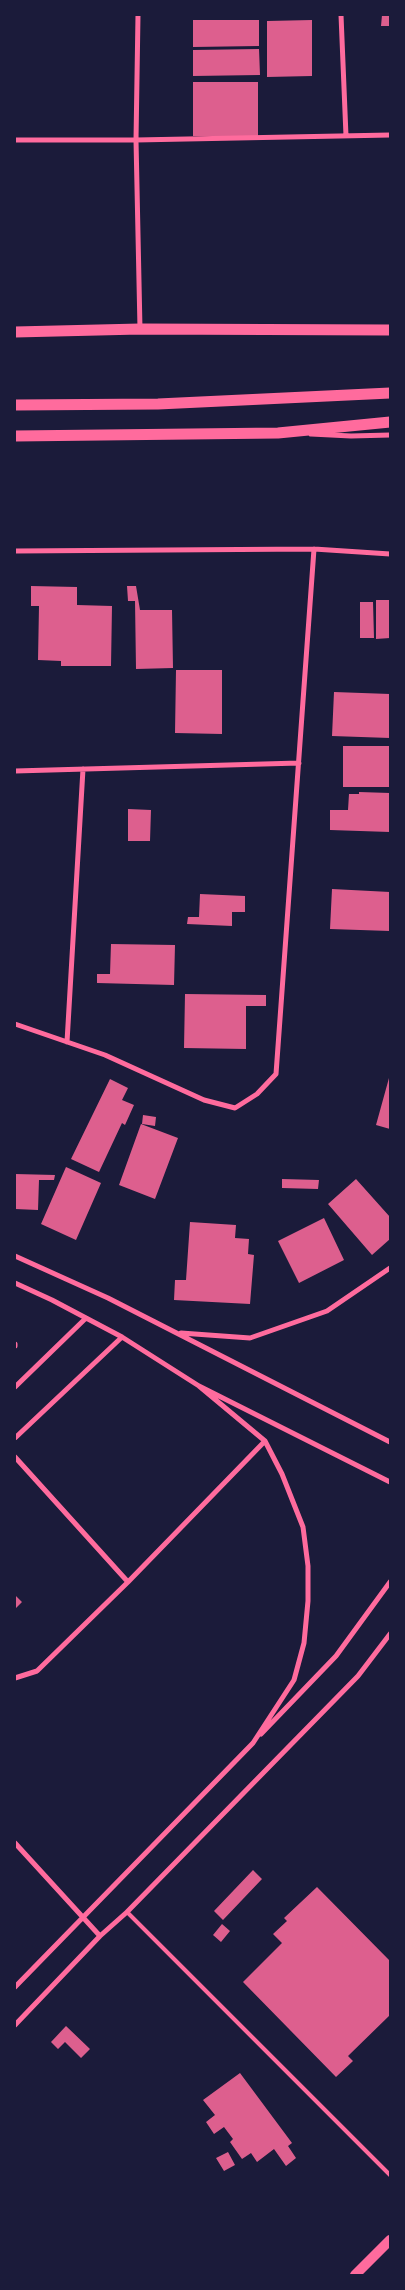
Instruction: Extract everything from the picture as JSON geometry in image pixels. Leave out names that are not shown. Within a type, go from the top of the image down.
[{"type":"main road","points":[[15,332],[140,329],[390,330]]},
{"type":"main road","points":[[15,406],[158,404],[390,393]]},
{"type":"main road","points":[[15,436],[278,433],[390,422]]},
{"type":"main road","points":[[355,2275],[390,2240]]},
{"type":"street","points":[[138,15],[136,140],[140,329]]},
{"type":"street","points":[[341,15],[346,136]]},
{"type":"street","points":[[15,140],[390,136]]},
{"type":"street","points":[[278,433],[351,436],[390,435]]},
{"type":"street","points":[[15,551],[314,549],[390,554]]},
{"type":"street","points":[[15,1024],[105,1055],[204,1100],[235,1108],[257,1094],[276,1074],[314,549]]},
{"type":"street","points":[[15,771],[299,763]]},
{"type":"street","points":[[67,1042],[83,769]]},
{"type":"street","points":[[15,1256],[108,1298],[390,1442]]},
{"type":"street","points":[[178,1333],[250,1338],[327,1311],[390,1268]]},
{"type":"street","points":[[15,1283],[122,1337],[199,1386],[390,1482]]},
{"type":"street","points":[[15,1387],[86,1318]]},
{"type":"street","points":[[15,1438],[122,1337]]},
{"type":"street","points":[[199,1386],[265,1440],[282,1474],[303,1527],[308,1566],[308,1602],[304,1643],[294,1680],[253,1743]]},
{"type":"street","points":[[15,1678],[37,1671],[128,1582],[265,1440]]},
{"type":"street","points":[[15,1457],[128,1582]]},
{"type":"street","points":[[15,1987],[336,1656],[390,1582]]},
{"type":"street","points":[[15,2026],[100,1936],[127,1912],[358,1676],[390,1634]]},
{"type":"street","points":[[15,1843],[100,1936]]},
{"type":"lane","points":[[127,1912],[390,2174]]},
{"type":"building","points":[[382,15],[390,15],[390,26],[381,26]]},
{"type":"building","points":[[193,20],[259,20],[259,46],[193,47]]},
{"type":"building","points":[[312,20],[312,76],[267,77],[267,21]]},
{"type":"building","points":[[259,49],[260,75],[193,76],[193,50]]},
{"type":"building","points":[[193,82],[258,82],[258,136],[193,136]]},
{"type":"building","points":[[31,586],[77,587],[77,605],[112,606],[111,666],[61,666],[61,661],[38,660],[39,606],[31,606]]},
{"type":"building","points":[[127,586],[136,586],[140,610],[172,610],[173,668],[136,669],[135,601],[128,601]]},
{"type":"building","points":[[376,600],[390,600],[390,638],[376,639]]},
{"type":"building","points":[[360,602],[373,602],[374,638],[360,638]]},
{"type":"building","points":[[176,670],[222,670],[222,734],[175,733]]},
{"type":"building","points":[[334,692],[390,694],[390,738],[332,736]]},
{"type":"building","points":[[343,746],[390,746],[390,787],[343,787]]},
{"type":"building","points":[[359,792],[390,793],[390,832],[330,830],[330,810],[348,810],[349,794],[359,794]]},
{"type":"building","points":[[128,809],[151,810],[150,841],[128,841]]},
{"type":"building","points":[[332,889],[390,892],[390,931],[330,929]]},
{"type":"building","points":[[200,894],[245,896],[245,912],[232,912],[232,926],[187,924],[188,917],[199,917]]},
{"type":"building","points":[[111,944],[175,945],[174,985],[97,983],[97,974],[110,974]]},
{"type":"building","points":[[185,994],[266,995],[266,1006],[246,1006],[246,1049],[184,1048]]},
{"type":"building","points":[[390,1078],[390,1129],[376,1125]]},
{"type":"building","points":[[110,1079],[128,1088],[122,1100],[134,1105],[125,1125],[122,1123],[99,1172],[71,1159]]},
{"type":"building","points":[[143,1115],[156,1117],[155,1126],[142,1124]]},
{"type":"building","points":[[141,1124],[178,1138],[155,1199],[119,1185]]},
{"type":"building","points":[[66,1167],[101,1183],[76,1240],[41,1224]]},
{"type":"building","points":[[15,1174],[55,1175],[54,1180],[39,1180],[38,1210],[15,1209]]},
{"type":"building","points":[[282,1179],[319,1180],[318,1189],[282,1188]]},
{"type":"building","points":[[356,1179],[390,1217],[390,1239],[372,1255],[328,1204]]},
{"type":"building","points":[[324,1218],[344,1260],[299,1283],[278,1241]]},
{"type":"building","points":[[190,1222],[236,1225],[235,1238],[249,1239],[248,1254],[254,1255],[250,1304],[174,1300],[175,1280],[186,1280]]},
{"type":"building","points":[[15,1595],[22,1602],[15,1609]]},
{"type":"building","points":[[253,1870],[262,1879],[223,1920],[214,1911]]},
{"type":"building","points":[[317,1887],[390,1961],[390,2015],[348,2056],[353,2061],[336,2077],[243,1982],[282,1943],[273,1934],[287,1921],[284,1918]]},
{"type":"building","points":[[222,1924],[230,1931],[221,1942],[213,1935]]},
{"type":"building","points":[[66,2026],[90,2049],[81,2058],[65,2042],[58,2049],[51,2042]]},
{"type":"building","points":[[240,2073],[292,2143],[288,2146],[296,2158],[286,2166],[274,2149],[257,2162],[251,2153],[242,2159],[230,2142],[233,2139],[224,2127],[214,2134],[206,2122],[215,2115],[203,2100]]},
{"type":"building","points":[[228,2152],[235,2165],[224,2171],[216,2158]]}]
